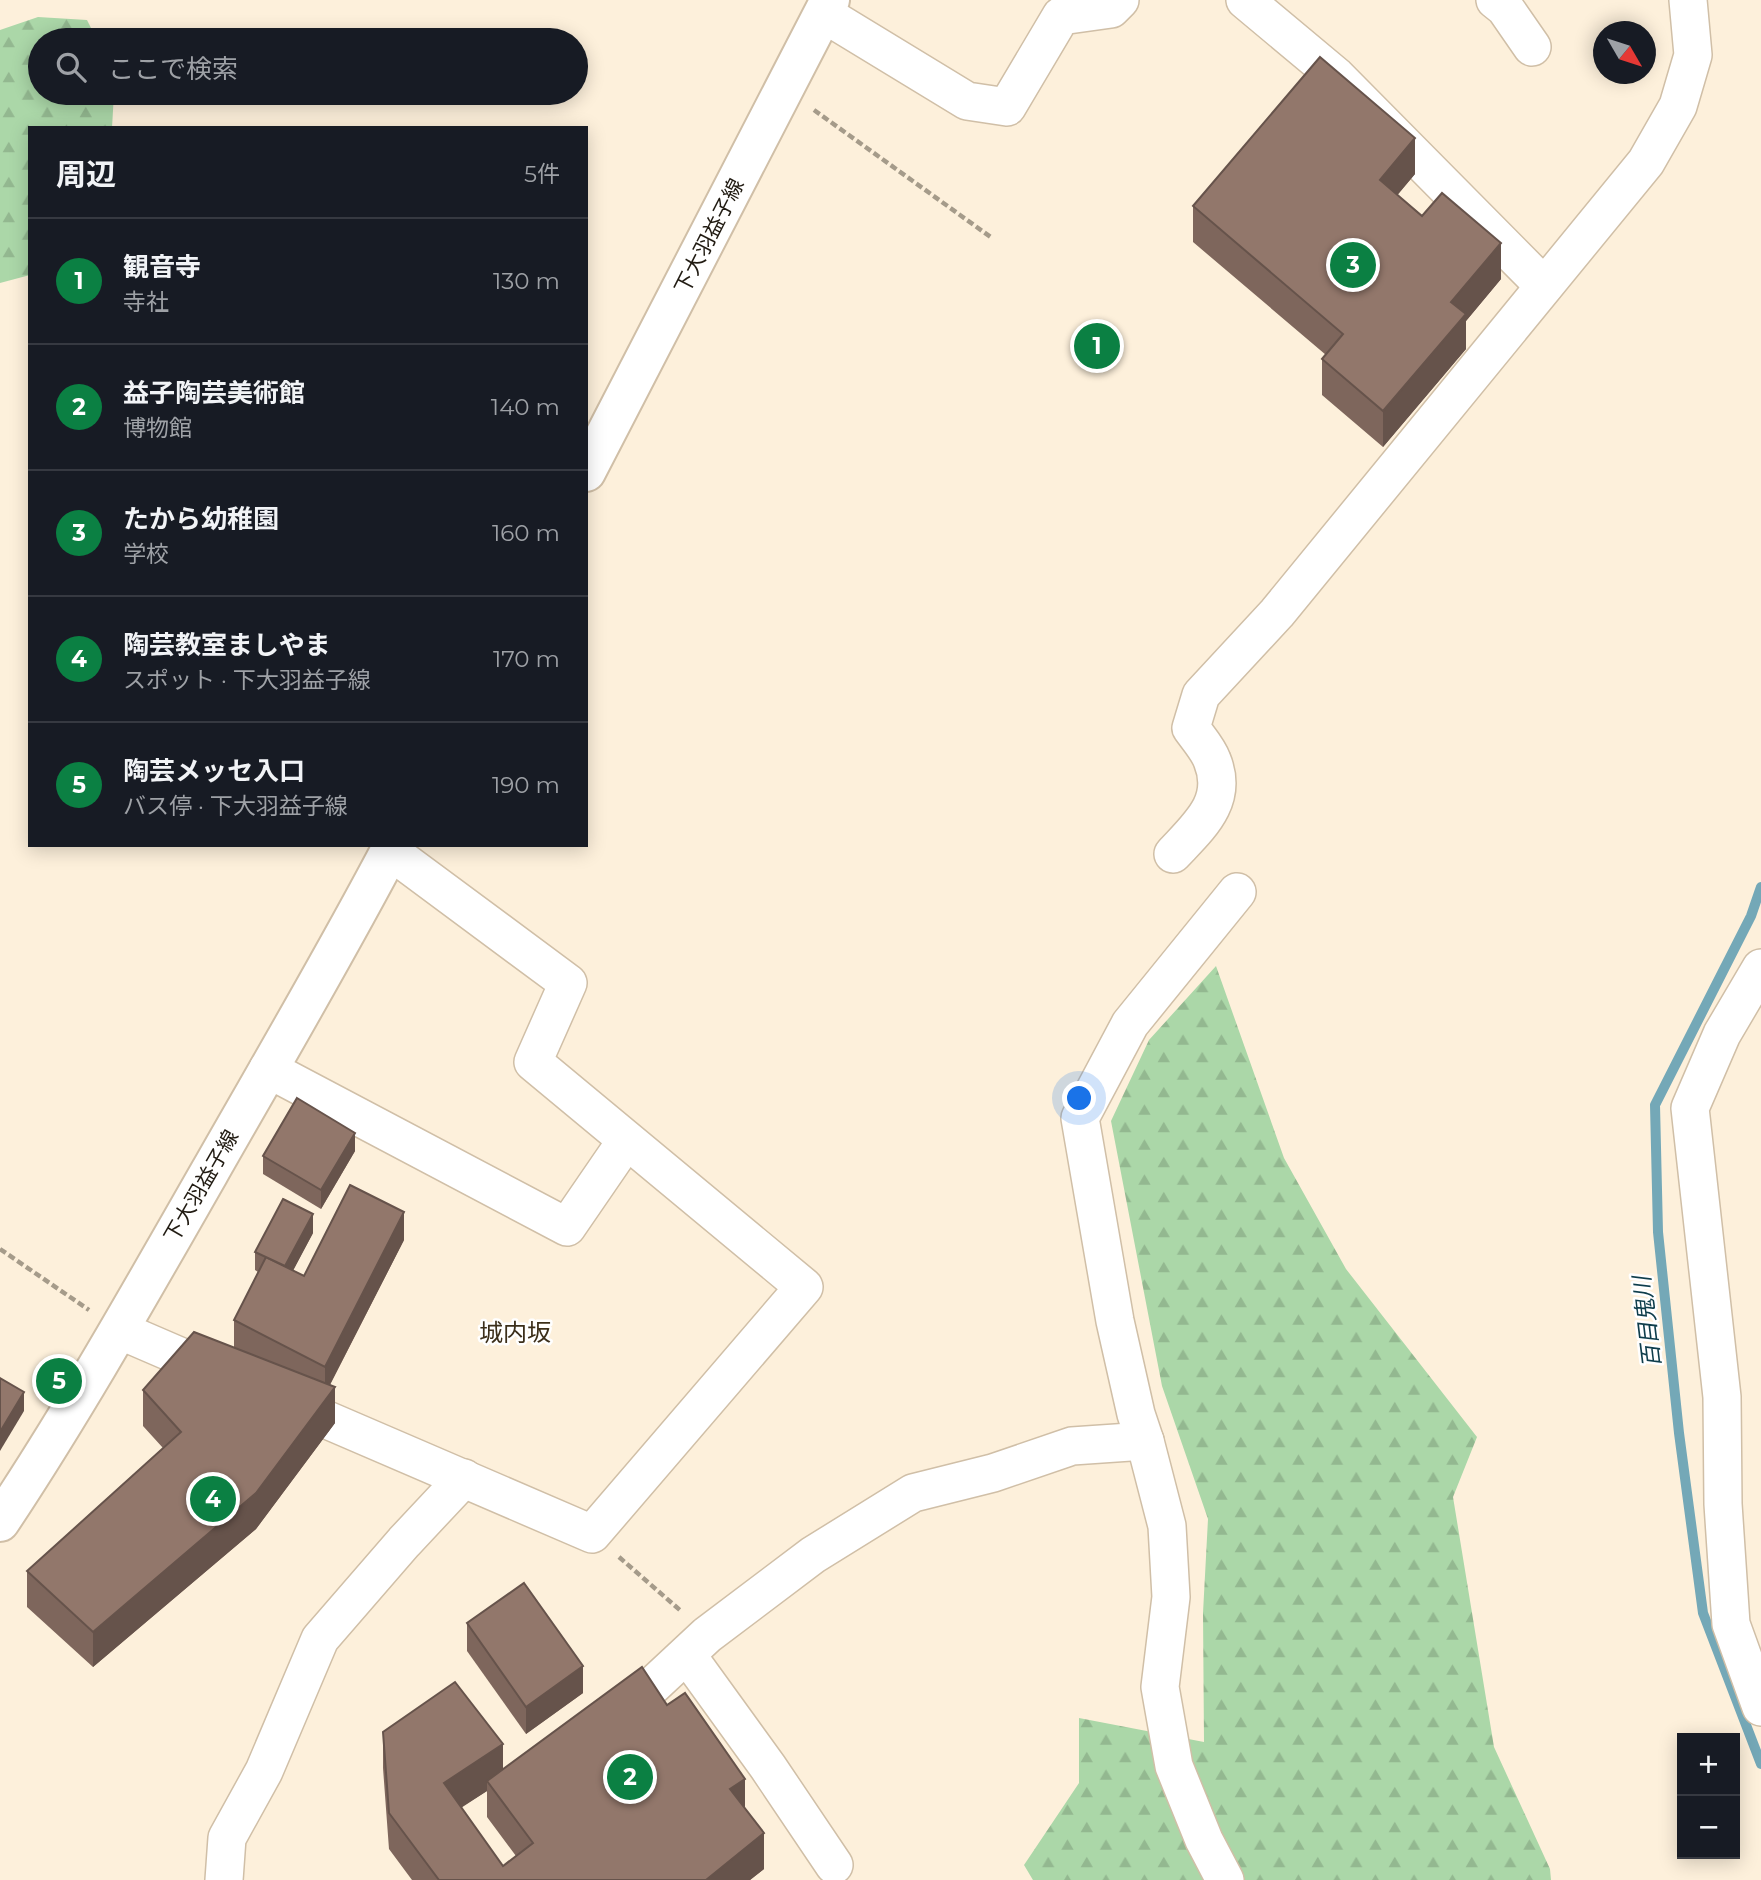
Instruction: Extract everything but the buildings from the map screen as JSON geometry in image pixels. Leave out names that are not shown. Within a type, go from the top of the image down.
[{"type":"main road","name":"下大羽益子線","points":[[588,468],[827,7]]},
{"type":"main road","name":"下大羽益子線","points":[[0,1522],[119,1330],[391,848]]},
{"type":"street","points":[[827,7],[967,101],[1007,107],[1061,16],[1111,9],[1120,0]]},
{"type":"street","points":[[1245,0],[1336,76],[1545,286]]},
{"type":"street","points":[[1495,0],[1506,8],[1532,47]]},
{"type":"street","points":[[1173,854],[1209,815],[1219,781],[1212,758],[1191,728],[1201,695],[1277,613],[1646,162],[1678,106],[1693,55],[1688,0]]},
{"type":"street","points":[[119,1330],[592,1534],[804,1287],[533,1062],[568,983],[391,848]]},
{"type":"street","points":[[1225,1880],[1204,1840],[1174,1766],[1160,1687],[1171,1597],[1167,1526],[1136,1413],[1115,1321],[1080,1118],[1130,1024],[1237,892]]},
{"type":"street","points":[[1761,968],[1722,1034],[1690,1108],[1722,1397],[1723,1504],[1731,1623],[1761,1707]]},
{"type":"street","points":[[268,1069],[568,1227],[626,1141]]},
{"type":"street","points":[[588,1734],[632,1704],[697,1645],[813,1555],[913,1493],[993,1473],[1072,1446],[1145,1441]]},
{"type":"street","points":[[224,1880],[227,1838],[264,1771],[320,1639],[464,1478]]},
{"type":"street","points":[[697,1645],[768,1767],[834,1865]]},
{"type":"path","points":[[785,89],[992,238]]},
{"type":"path","points":[[0,1249],[119,1330]]},
{"type":"path","points":[[592,1534],[697,1645]]},
{"type":"green space","points":[[38,17],[87,20],[91,28],[28,28],[28,105],[113,105],[112,126],[28,126],[28,276],[0,283],[0,30]]},
{"type":"green space","points":[[1216,966],[1284,1158],[1346,1269],[1477,1437],[1453,1497],[1494,1747],[1550,1869],[1551,1880],[1033,1880],[1024,1865],[1079,1783],[1079,1718],[1204,1742],[1203,1613],[1208,1519],[1162,1386],[1111,1121],[1149,1040]]},
{"type":"waterway","name":"百目鬼川","points":[[1761,887],[1751,916],[1655,1105],[1658,1232],[1679,1433],[1703,1613],[1761,1764]]},
{"type":"place","name":"たから幼稚園","points":[[1353,265]]},
{"type":"place","name":"観音寺","points":[[1097,346]]},
{"type":"place","name":"陶芸メッセ入口","points":[[59,1381]]},
{"type":"place","name":"陶芸教室ましやま","points":[[213,1499]]},
{"type":"place","name":"益子陶芸美術館","points":[[630,1777]]},
{"type":"district","name":"城内坂","points":[[515,1332]]}]
